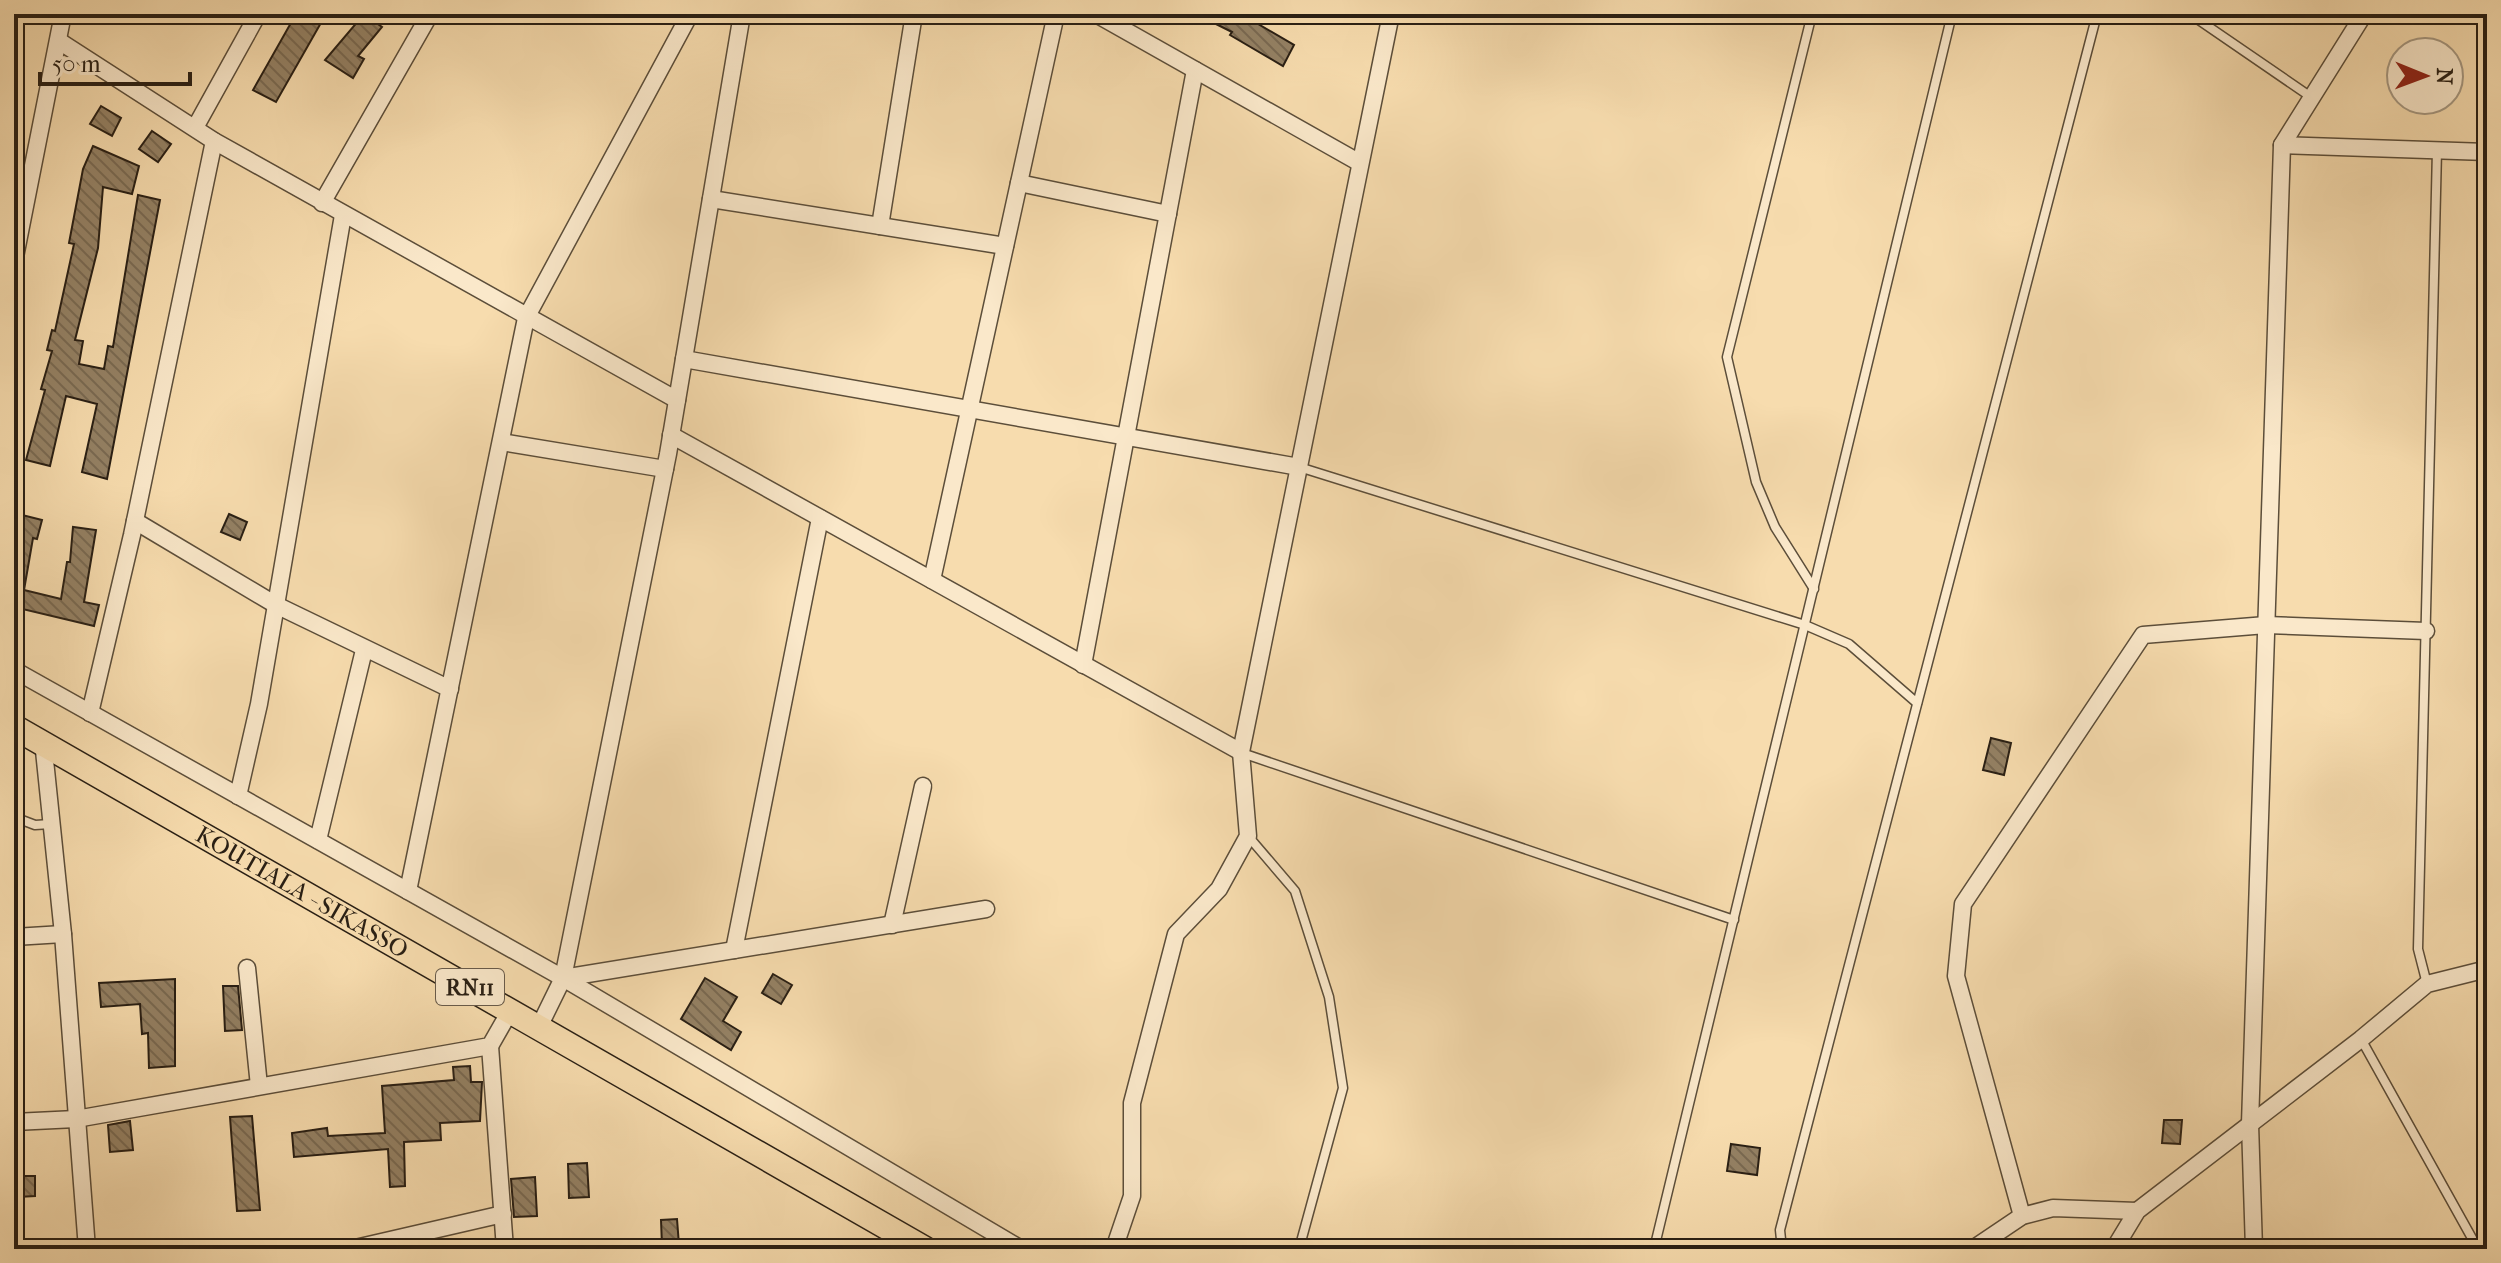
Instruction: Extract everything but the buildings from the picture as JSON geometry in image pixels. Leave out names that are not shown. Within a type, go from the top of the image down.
[{"type":"main road","name":"KOUTIALA - SIKASSO","points":[[14,727],[925,1249]]},
{"type":"street","points":[[14,262],[63,14]]},
{"type":"street","points":[[196,126],[258,14]]},
{"type":"street","points":[[322,203],[430,14]]},
{"type":"street","points":[[408,891],[526,318],[690,14]]},
{"type":"street","points":[[539,1027],[563,978],[665,469],[742,14]]},
{"type":"street","points":[[880,226],[914,14]]},
{"type":"street","points":[[932,580],[1056,14]]},
{"type":"street","points":[[1096,14],[1360,163]]},
{"type":"street","points":[[1114,1249],[1132,1196],[1132,1103],[1176,934],[1219,889],[1248,836],[1241,752],[1391,14]]},
{"type":"street","points":[[2254,1249],[2250,1124],[2282,145],[2364,14]]},
{"type":"street","points":[[59,41],[196,126],[214,141],[677,400]]},
{"type":"street","points":[[1083,665],[1195,70]]},
{"type":"street","points":[[90,713],[135,521],[214,141]]},
{"type":"street","points":[[2282,145],[2487,152]]},
{"type":"street","points":[[1019,183],[1168,214]]},
{"type":"street","points":[[711,199],[1005,246]]},
{"type":"street","points":[[238,796],[276,605],[343,215]]},
{"type":"street","points":[[684,359],[1299,467]]},
{"type":"street","points":[[671,435],[1241,752]]},
{"type":"street","points":[[501,442],[665,469]]},
{"type":"street","points":[[734,950],[820,518]]},
{"type":"street","points":[[135,521],[276,605],[450,689]]},
{"type":"street","points":[[2022,1216],[1956,976],[1963,904],[2143,635],[2266,625],[2426,631]]},
{"type":"street","points":[[318,840],[364,650]]},
{"type":"street","points":[[14,670],[563,978],[1021,1249]]},
{"type":"street","points":[[43,741],[63,934],[87,1249]]},
{"type":"street","points":[[892,925],[923,786]]},
{"type":"street","points":[[563,978],[986,909]]},
{"type":"street","points":[[14,937],[63,934]]},
{"type":"street","points":[[247,968],[259,1086]]},
{"type":"street","points":[[2114,1249],[2137,1211],[2361,1039],[2427,984],[2487,969]]},
{"type":"street","points":[[505,1249],[490,1046],[510,1011]]},
{"type":"street","points":[[14,1122],[76,1119],[490,1046]]},
{"type":"street","points":[[1973,1249],[2022,1216],[2053,1208],[2137,1211]]},
{"type":"street","points":[[351,1249],[503,1214]]},
{"type":"lane","points":[[1812,14],[1727,357],[1756,482],[1775,527],[1814,589]]},
{"type":"lane","points":[[1654,1249],[1952,14]]},
{"type":"lane","points":[[1782,1249],[1780,1230],[2097,14]]},
{"type":"lane","points":[[2190,14],[2311,97]]},
{"type":"lane","points":[[2427,984],[2418,949],[2437,150]]},
{"type":"lane","points":[[1299,467],[1805,625],[1849,644],[1917,703]]},
{"type":"lane","points":[[1241,752],[1734,920]]},
{"type":"lane","points":[[14,817],[35,825],[52,824]]},
{"type":"lane","points":[[1248,836],[1295,891],[1329,997],[1343,1088],[1299,1249]]},
{"type":"lane","points":[[2361,1039],[2478,1249]]}]
